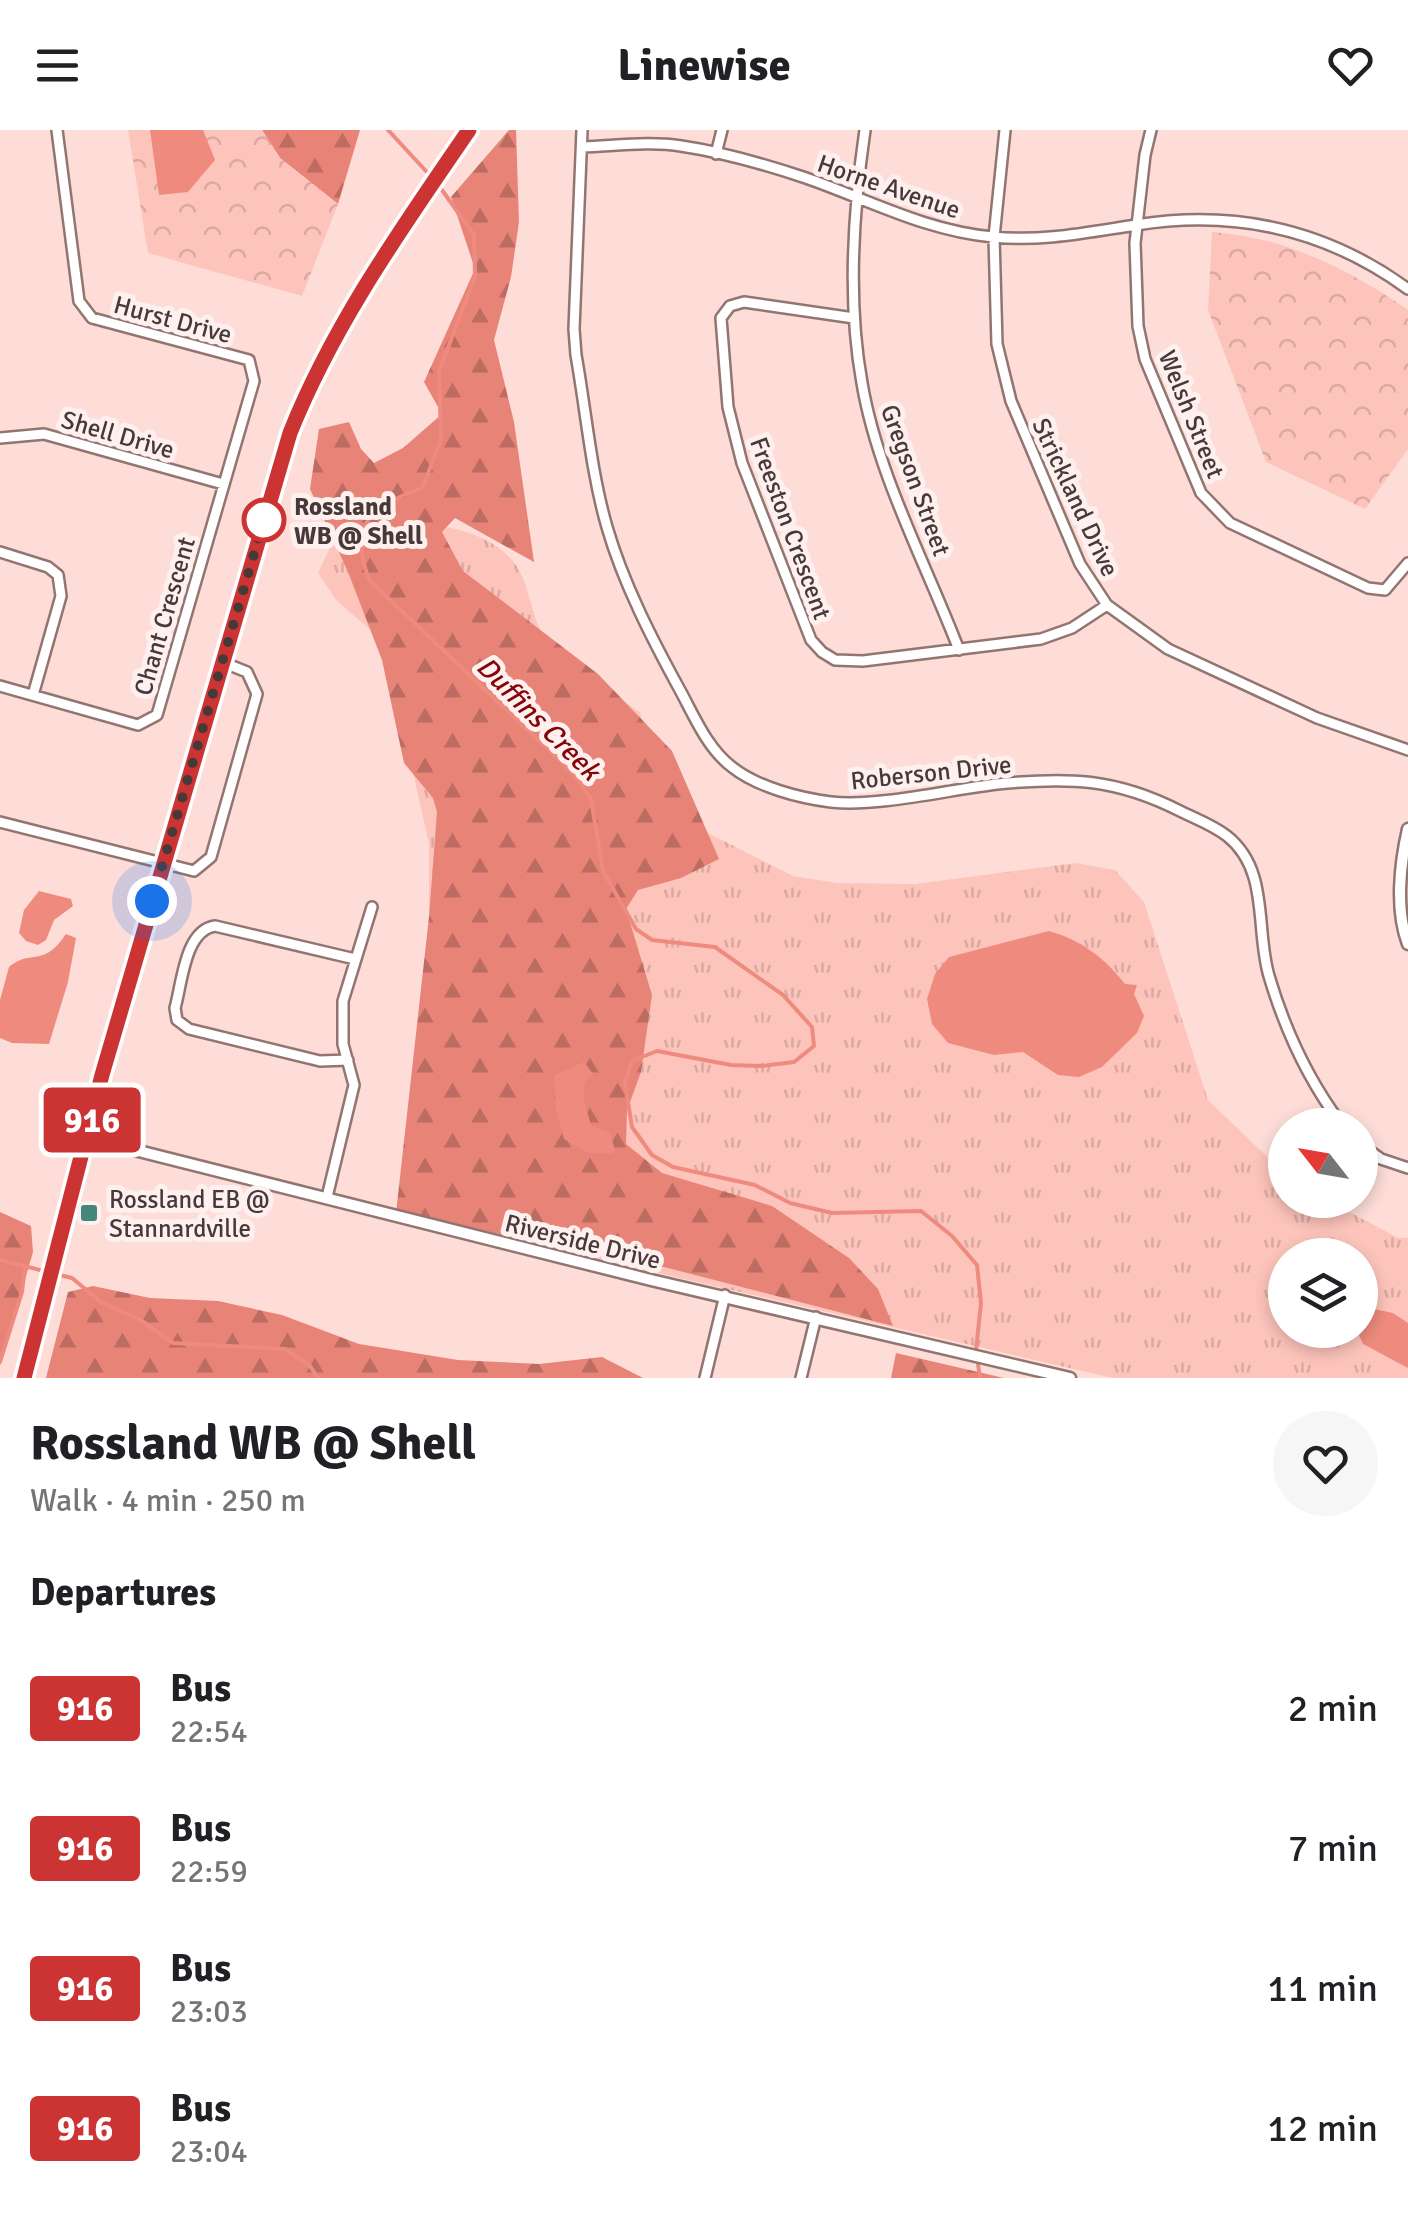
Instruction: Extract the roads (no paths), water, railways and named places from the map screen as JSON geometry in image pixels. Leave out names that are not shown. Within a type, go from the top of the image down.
[{"type":"main road","points":[[24,1378],[102,1075],[290,433],[312,376],[352,304],[469,130]]},
{"type":"street","name":"Hurst Drive","points":[[57,130],[79,301],[92,318],[249,360],[254,381],[223,484]]},
{"type":"street","name":"Roberson Drive","points":[[582,130],[574,329],[606,526],[651,631],[708,740],[729,766],[752,780],[831,802],[865,802],[1056,778],[1091,780],[1123,786],[1222,832],[1249,860],[1257,884],[1268,971],[1286,1029],[1331,1108]]},
{"type":"street","points":[[716,154],[722,130]]},
{"type":"street","name":"Gregson Street","points":[[865,130],[856,199],[854,318],[862,383],[881,454],[959,650]]},
{"type":"street","name":"Strickland Drive","points":[[1005,130],[994,237],[997,344],[1011,401],[1080,564],[1107,605],[1138,630],[1198,664],[1317,718],[1408,750]]},
{"type":"street","points":[[1136,224],[1151,130]]},
{"type":"street","name":"Horne Avenue","points":[[583,147],[678,146],[716,154],[804,178],[911,220],[994,237],[1070,236],[1136,224],[1223,218],[1301,233],[1373,263],[1408,289]]},
{"type":"street","name":"Welsh Street","points":[[1136,224],[1136,308],[1146,359],[1201,493],[1230,523],[1368,588],[1385,590],[1408,563]]},
{"type":"street","name":"Freeston Crescent","points":[[854,318],[744,302],[730,306],[720,318],[728,407],[754,500],[810,640],[835,660],[863,661],[959,650],[1041,638],[1072,628],[1107,605]]},
{"type":"street","name":"Shell Drive","points":[[0,438],[44,434],[223,484]]},
{"type":"street","name":"Chant Crescent","points":[[0,686],[138,725],[157,715],[223,484]]},
{"type":"street","points":[[0,552],[58,574],[61,596],[32,695]]},
{"type":"street","points":[[0,822],[194,871],[211,857],[256,694],[248,672],[222,662]]},
{"type":"street","points":[[1408,829],[1402,854],[1401,900],[1408,944]]},
{"type":"street","points":[[327,1197],[354,1085],[340,1024],[372,907]]},
{"type":"street","points":[[348,1060],[320,1061],[188,1029],[178,1020],[175,1008],[196,935],[207,926],[355,959]]},
{"type":"street","name":"Riverside Drive","points":[[88,1138],[1070,1378]]},
{"type":"street","points":[[1378,1158],[1408,1168]]},
{"type":"street","points":[[705,1378],[725,1295]]},
{"type":"street","points":[[801,1378],[816,1317]]},
{"type":"waterway","name":"Duffins Creek","points":[[388,130],[437,183],[474,235],[475,277],[439,371],[441,439],[423,487],[378,510],[363,530],[363,560],[369,580],[574,774],[591,799],[603,871],[636,929],[652,940],[715,947],[783,995],[812,1027],[814,1046],[794,1062],[731,1065],[657,1051],[632,1061],[625,1083],[632,1127],[652,1155],[673,1167],[755,1185],[790,1203],[832,1213],[921,1211],[952,1236],[977,1265],[981,1303],[976,1350],[980,1378]]},
{"type":"waterway","points":[[0,1260],[72,1278],[101,1302],[142,1321],[173,1343],[285,1349],[310,1366],[318,1378]]},
{"type":"waterway","points":[[0,1362],[22,1292],[25,1267]]},
{"type":"place","name":"Rossland WB @ Shell","points":[[264,520]]},
{"type":"place","name":"Rossland EB @ Stannardville","points":[[89,1213]]}]
